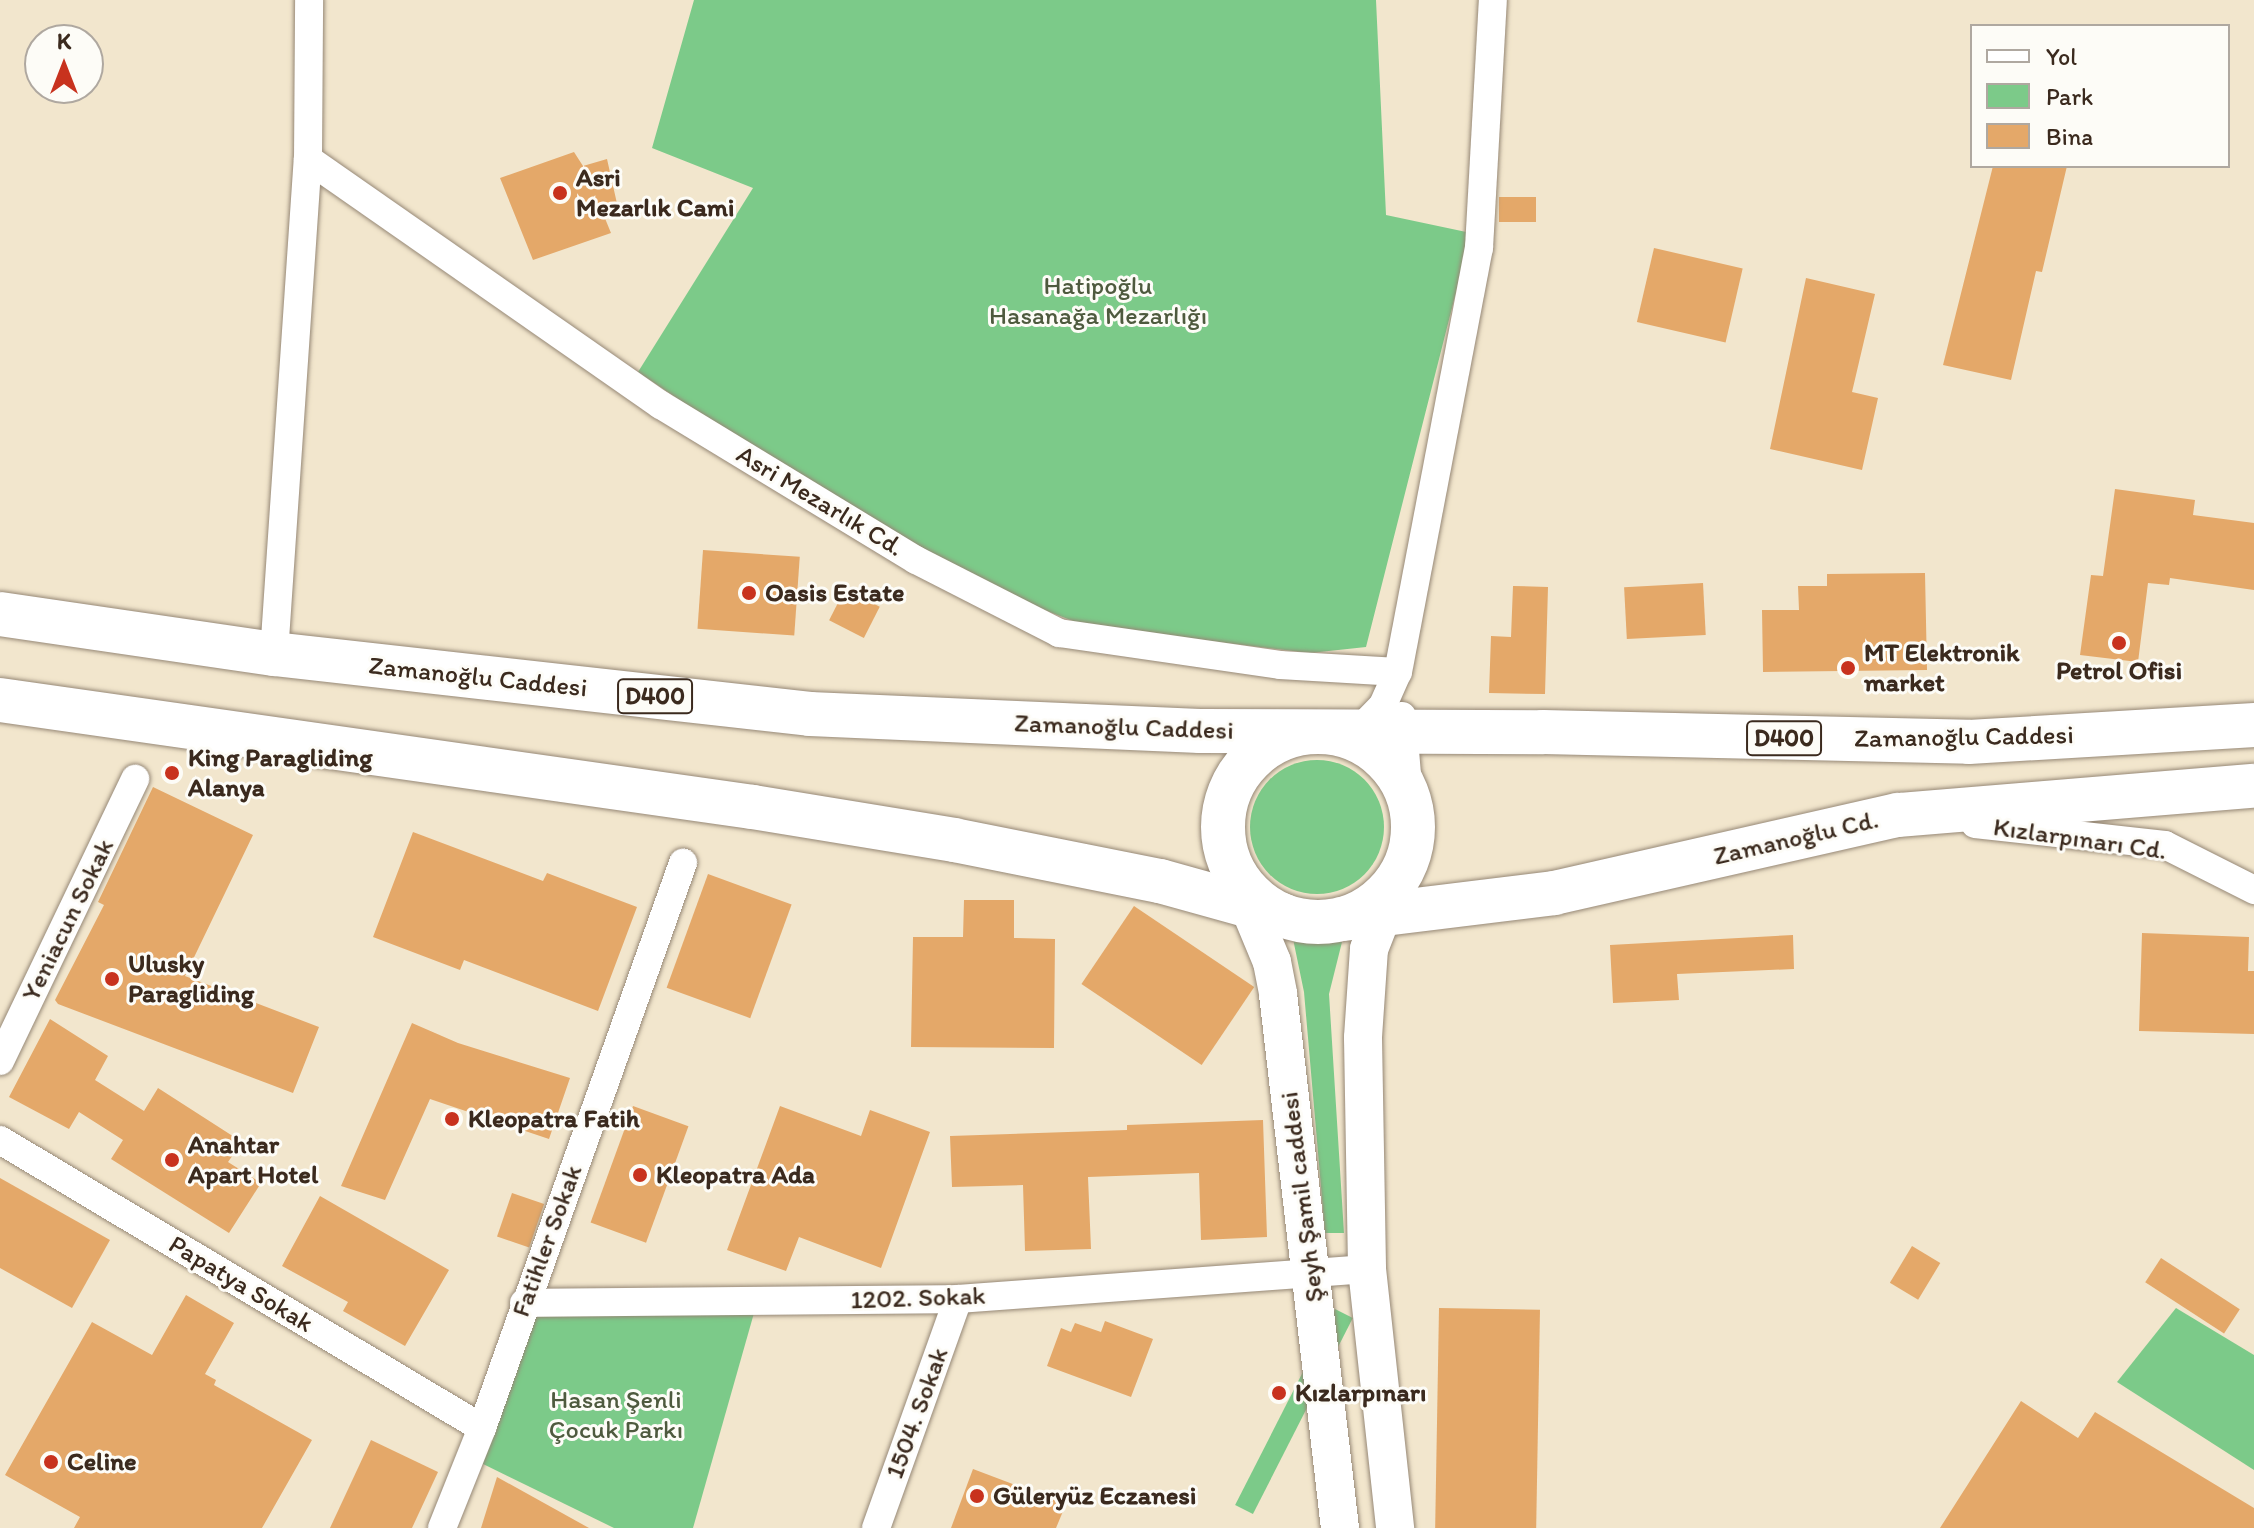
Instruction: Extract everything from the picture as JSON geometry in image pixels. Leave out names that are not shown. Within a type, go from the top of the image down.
[{"type":"highway","name":"Zamanoğlu Caddesi","points":[[0,614],[274,654],[810,714],[1200,731],[1969,742],[2254,725]]},
{"type":"highway","points":[[0,700],[799,814],[1255,898],[1312,922],[1373,906],[1409,858],[1414,828],[1409,797],[1395,770],[1372,749],[1344,735],[1313,732],[1282,739],[1255,756],[1235,781],[1224,811],[1224,843],[1255,898]]},
{"type":"highway","name":"Zamanoğlu Cd.","points":[[1373,906],[1554,893],[1898,815],[2254,786]]},
{"type":"main road","name":"Şeyh Şamil caddesi","points":[[1255,898],[1278,994],[1340,1528]]},
{"type":"main road","points":[[1373,906],[1363,1038],[1367,1269],[1395,1528]]},
{"type":"street","points":[[274,654],[308,159],[309,0]]},
{"type":"street","points":[[1357,732],[1383,705],[1398,672],[1479,248],[1493,0]]},
{"type":"street","name":"Asri Mezarlık Cd.","points":[[308,159],[661,405],[916,560],[1059,633],[1280,665],[1398,672]]},
{"type":"street","points":[[1398,672],[1409,797]]},
{"type":"street","name":"Yeniacun Sokak","points":[[0,1061],[135,779]]},
{"type":"street","name":"Kızlarpınarı Cd.","points":[[1898,815],[2165,845],[2254,890]]},
{"type":"street","name":"Fatihler Sokak","points":[[442,1528],[482,1428],[683,863]]},
{"type":"street","name":"Papatya Sokak","points":[[0,1140],[482,1428]]},
{"type":"street","name":"1202. Sokak","points":[[524,1303],[958,1299],[1367,1269]]},
{"type":"street","name":"1504. Sokak","points":[[876,1528],[958,1299]]},
{"type":"green space","name":"Hatipoğlu Hasanağa Mezarlığı","points":[[694,0],[1376,0],[1386,215],[1471,233],[1366,647],[1310,653],[1086,626],[1011,597],[824,497],[638,372],[753,188],[652,148]]},
{"type":"green space","points":[[1317,760],[1343,765],[1365,779],[1379,801],[1384,827],[1379,853],[1365,875],[1343,889],[1317,894],[1291,889],[1269,875],[1255,853],[1250,827],[1255,801],[1269,779],[1291,765]]},
{"type":"green space","points":[[1292,934],[1342,942],[1329,994],[1344,1233],[1325,1233],[1304,992]]},
{"type":"green space","points":[[2176,1308],[2254,1355],[2254,1470],[2117,1382]]},
{"type":"green space","points":[[1335,1309],[1353,1318],[1253,1514],[1235,1505]]},
{"type":"green space","name":"Hasan Şenli Çocuk Parkı","points":[[532,1313],[754,1313],[693,1528],[614,1528],[479,1462]]},
{"type":"building","name":"Asri Mezarlık Cami","points":[[574,152],[583,166],[607,159],[618,208],[602,211],[611,233],[533,260],[500,178]]},
{"type":"building","points":[[1992,168],[2067,168],[2042,272],[2036,271],[2011,380],[1943,365]]},
{"type":"building","points":[[1499,197],[1536,197],[1536,222],[1499,222]]},
{"type":"building","points":[[1654,248],[1743,268],[1726,343],[1637,322]]},
{"type":"building","points":[[1806,278],[1875,294],[1852,392],[1878,398],[1862,470],[1770,449]]},
{"type":"building","points":[[2115,489],[2195,500],[2193,515],[2254,523],[2254,590],[2170,578],[2169,585],[2148,583],[2138,662],[2080,655],[2091,575],[2103,576]]},
{"type":"building","name":"Oasis Estate","points":[[703,550],[800,557],[794,636],[697,629]]},
{"type":"building","points":[[1925,573],[1927,670],[1763,672],[1762,610],[1799,610],[1798,586],[1827,586],[1827,574]]},
{"type":"building","points":[[1703,583],[1706,635],[1627,639],[1624,587]]},
{"type":"building","points":[[1513,586],[1548,587],[1545,694],[1489,693],[1491,636],[1511,637]]},
{"type":"building","points":[[845,589],[880,607],[864,638],[829,620]]},
{"type":"building","points":[[153,787],[253,835],[185,976],[319,1027],[293,1093],[58,1004],[55,1000],[104,905],[98,902]]},
{"type":"building","points":[[413,832],[543,881],[547,873],[637,907],[598,1011],[464,960],[460,970],[373,937]]},
{"type":"building","points":[[708,874],[792,904],[750,1018],[667,988]]},
{"type":"building","points":[[964,900],[1014,900],[1014,938],[1055,939],[1054,1048],[911,1047],[913,937],[963,937]]},
{"type":"building","points":[[1134,906],[1254,987],[1202,1065],[1081,984]]},
{"type":"building","points":[[2142,933],[2249,937],[2248,971],[2254,971],[2254,1034],[2139,1031]]},
{"type":"building","points":[[1793,935],[1794,969],[1677,974],[1679,1000],[1613,1003],[1610,945]]},
{"type":"building","name":"Anahtar Apart Hotel","points":[[50,1019],[108,1056],[95,1080],[144,1111],[158,1088],[242,1142],[228,1162],[261,1183],[229,1233],[111,1159],[123,1140],[79,1112],[69,1129],[9,1097]]},
{"type":"building","points":[[412,1023],[458,1043],[570,1078],[549,1139],[430,1099],[385,1200],[341,1186]]},
{"type":"building","name":"Kleopatra Ada","points":[[633,1106],[688,1126],[646,1243],[591,1223]]},
{"type":"building","points":[[780,1106],[861,1136],[870,1110],[930,1132],[881,1268],[799,1237],[786,1271],[727,1250]]},
{"type":"building","points":[[1263,1120],[1267,1237],[1201,1240],[1199,1173],[1088,1177],[1091,1249],[1025,1251],[1023,1185],[952,1187],[950,1136],[1127,1130],[1127,1125]]},
{"type":"building","points":[[0,1178],[110,1240],[72,1308],[0,1268]]},
{"type":"building","points":[[512,1193],[544,1204],[529,1248],[497,1236]]},
{"type":"building","points":[[320,1196],[449,1270],[405,1346],[343,1311],[348,1302],[282,1266]]},
{"type":"building","points":[[1912,1246],[1940,1263],[1918,1300],[1890,1283]]},
{"type":"building","points":[[2161,1258],[2240,1309],[2224,1334],[2145,1282]]},
{"type":"building","points":[[186,1295],[234,1323],[205,1374],[216,1380],[214,1385],[312,1440],[262,1528],[74,1528],[80,1517],[5,1475],[92,1322],[152,1355]]},
{"type":"building","points":[[1439,1308],[1540,1310],[1536,1528],[1435,1528]]},
{"type":"building","points":[[1105,1321],[1153,1339],[1131,1397],[1047,1366],[1061,1328],[1071,1332],[1075,1323],[1101,1332]]},
{"type":"building","points":[[2021,1401],[2078,1438],[2095,1412],[2254,1508],[2254,1528],[1940,1528]]},
{"type":"building","points":[[371,1440],[438,1472],[412,1528],[330,1528]]},
{"type":"building","points":[[973,1469],[1066,1504],[1056,1528],[951,1528]]},
{"type":"building","points":[[497,1477],[589,1528],[481,1528]]},
{"type":"place","name":"Asri Mezarlık Cami","points":[[560,193]]},
{"type":"place","name":"Oasis Estate","points":[[749,593]]},
{"type":"place","name":"Petrol Ofisi","points":[[2119,643]]},
{"type":"place","name":"MT Elektronik market","points":[[1848,668]]},
{"type":"place","name":"King Paragliding Alanya","points":[[172,773]]},
{"type":"place","name":"Ulusky Paragliding","points":[[112,979]]},
{"type":"place","name":"Kleopatra Fatih","points":[[452,1119]]},
{"type":"place","name":"Anahtar Apart Hotel","points":[[172,1160]]},
{"type":"place","name":"Kleopatra Ada","points":[[640,1175]]},
{"type":"place","name":"Kızlarpınarı","points":[[1279,1393]]},
{"type":"place","name":"Celine","points":[[51,1462]]},
{"type":"place","name":"Güleryüz Eczanesi","points":[[977,1496]]}]
